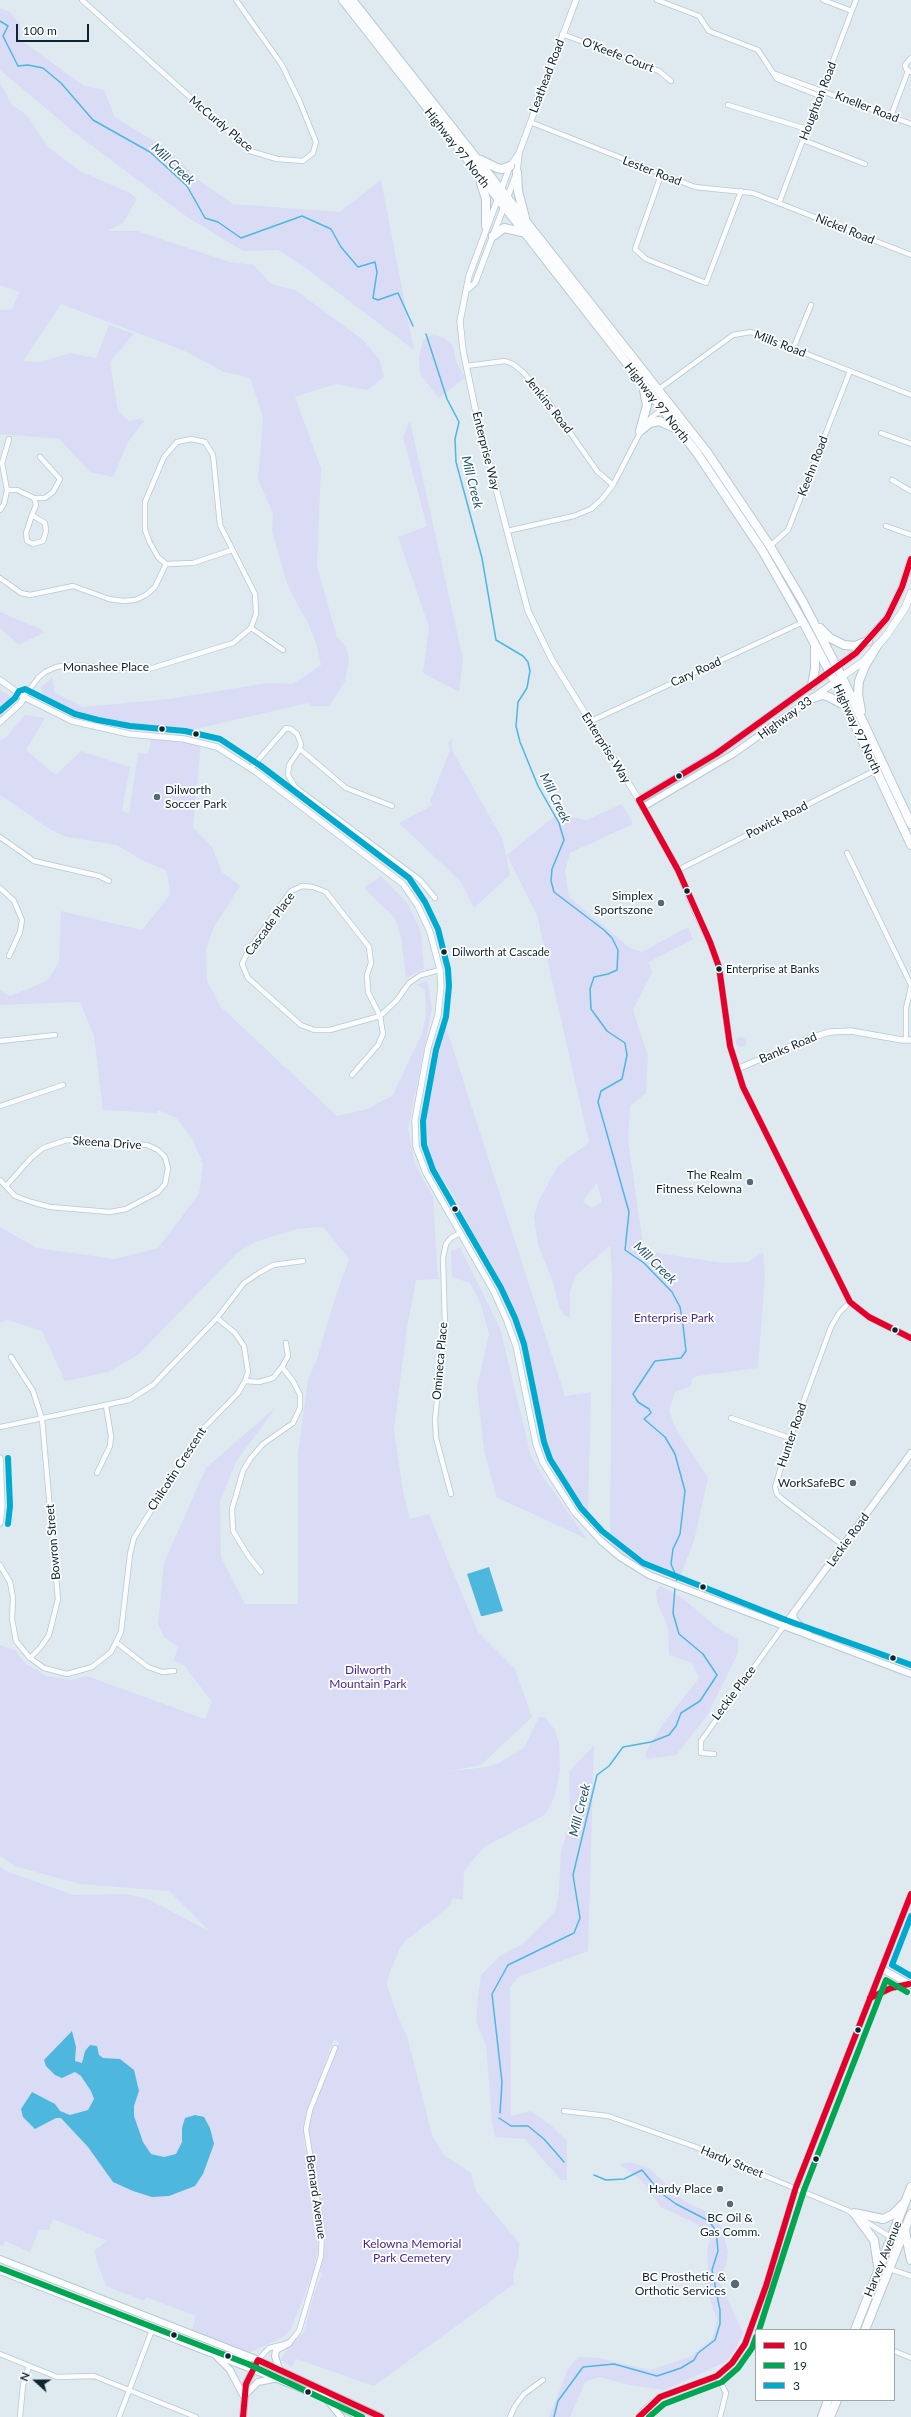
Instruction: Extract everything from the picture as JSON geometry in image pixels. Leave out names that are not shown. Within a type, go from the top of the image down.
[{"type":"highway","name":"Highway 97 North","points":[[343,0],[503,207],[678,429],[762,550],[830,672],[911,845]]},
{"type":"highway","name":"Highway 97 North","points":[[352,0],[707,452],[770,546],[814,623],[837,666],[911,824]]},
{"type":"highway","points":[[476,156],[497,168],[502,169],[510,166]]},
{"type":"highway","points":[[517,172],[518,191],[526,221]]},
{"type":"highway","points":[[479,176],[486,199],[486,226]]},
{"type":"highway","points":[[492,236],[504,228],[524,233]]},
{"type":"highway","points":[[639,381],[646,396],[647,405],[640,431]]},
{"type":"highway","points":[[647,390],[659,389]]},
{"type":"highway","points":[[662,409],[676,412]]},
{"type":"highway","points":[[640,431],[650,423],[658,422],[678,429]]},
{"type":"highway","points":[[814,623],[830,638],[844,646],[855,646],[868,641]]},
{"type":"highway","points":[[812,685],[815,669],[815,644]]},
{"type":"highway","points":[[862,720],[858,694],[860,681],[864,666],[878,646]]},
{"type":"highway","points":[[813,698],[822,696],[829,697],[846,706]]},
{"type":"highway","points":[[876,770],[889,777]]},
{"type":"highway","name":"Harvey Avenue","points":[[855,2329],[911,2187]]},
{"type":"highway","points":[[854,2213],[883,2219],[892,2215],[906,2200]]},
{"type":"highway","points":[[854,2213],[874,2240],[878,2270]]},
{"type":"highway","name":"Harvey Avenue","points":[[865,2329],[911,2214]]},
{"type":"highway","points":[[905,2231],[911,2260]]},
{"type":"highway","points":[[892,2238],[894,2246],[893,2259]]},
{"type":"highway","points":[[859,2318],[859,2329]]},
{"type":"highway","points":[[822,2417],[828,2401]]},
{"type":"highway","points":[[830,2417],[837,2401]]},
{"type":"main road","name":"Highway 33","points":[[639,800],[716,754],[856,653],[887,618],[895,604],[911,559]]},
{"type":"main road","name":"Highway 33","points":[[643,807],[739,750],[842,677],[878,646],[896,624],[911,593]]},
{"type":"main road","name":"Leckie Road","points":[[783,1627],[911,1453]]},
{"type":"main road","points":[[601,1541],[633,1566],[676,1586],[911,1674]]},
{"type":"main road","points":[[793,1614],[794,1619],[810,1636]]},
{"type":"main road","points":[[882,1969],[910,1985]]},
{"type":"main road","points":[[0,2258],[258,2360],[382,2417]]},
{"type":"main road","points":[[0,2271],[323,2397],[359,2417]]},
{"type":"main road","points":[[279,2369],[275,2356],[276,2350],[289,2342]]},
{"type":"main road","points":[[213,2354],[258,2360]]},
{"type":"main road","points":[[213,2354],[230,2370],[241,2386],[244,2396]]},
{"type":"main road","points":[[243,2417],[244,2396],[253,2369],[258,2360]]},
{"type":"main road","points":[[244,2396],[258,2382],[267,2379],[278,2379]]},
{"type":"main road","points":[[323,2397],[341,2417]]},
{"type":"street","name":"McCurdy Place","points":[[82,0],[250,152],[277,159],[303,161],[313,153],[316,142],[299,100],[282,65],[236,0]]},
{"type":"street","name":"Leathead Road","points":[[503,207],[517,172],[519,153],[562,34],[576,0]]},
{"type":"street","name":"Kneller Road","points":[[657,0],[699,16],[709,31],[758,50],[777,79],[820,96]]},
{"type":"street","points":[[823,0],[852,11]]},
{"type":"street","name":"Houghton Road","points":[[779,203],[856,0]]},
{"type":"street","name":"O'Keefe Court","points":[[562,34],[659,71],[671,81]]},
{"type":"street","points":[[891,116],[909,72],[905,63],[911,58]]},
{"type":"street","name":"Kneller Road","points":[[771,72],[911,124]]},
{"type":"street","points":[[728,105],[807,129]]},
{"type":"street","name":"Lester Road","points":[[530,122],[661,175],[695,187],[753,193],[779,203]]},
{"type":"street","points":[[803,140],[864,164]]},
{"type":"street","name":"Leathead Road","points":[[501,189],[510,166],[519,153]]},
{"type":"street","points":[[661,175],[635,249],[646,259],[706,283],[741,191]]},
{"type":"street","name":"Enterprise Way","points":[[501,189],[486,226],[469,276],[468,289],[464,299],[460,321],[466,366],[528,611],[552,660],[589,722],[639,800],[678,870],[694,911],[710,942],[719,967],[730,1046],[743,1087],[850,1302],[869,1317],[911,1338]]},
{"type":"street","name":"Nickel Road","points":[[779,203],[911,255]]},
{"type":"street","name":"Enterprise Way","points":[[468,289],[475,283],[503,207]]},
{"type":"street","points":[[793,349],[811,305]]},
{"type":"street","name":"Mills Road","points":[[659,389],[737,334],[751,332],[911,395]]},
{"type":"street","name":"Jenkins Road","points":[[466,366],[505,361],[513,364],[523,372],[548,401],[597,471],[612,484]]},
{"type":"street","name":"Keehn Road","points":[[762,550],[770,546],[788,530],[850,371]]},
{"type":"street","points":[[507,531],[574,516],[591,509],[602,499],[612,484],[647,419],[662,409]]},
{"type":"street","points":[[881,433],[911,444]]},
{"type":"street","points":[[0,510],[4,504],[7,490],[2,463],[9,439]]},
{"type":"street","points":[[232,550],[193,563],[166,564],[158,557],[145,530],[145,502],[164,457],[177,442],[191,439],[205,442],[213,455],[220,525],[256,594],[256,614],[251,628],[283,650]]},
{"type":"street","points":[[7,490],[17,490],[34,498],[45,498],[53,492],[60,479],[40,457]]},
{"type":"street","points":[[892,480],[900,487],[911,491]]},
{"type":"street","points":[[32,515],[45,523],[46,531],[43,541],[33,544],[27,541],[26,533],[32,515],[36,505],[34,498]]},
{"type":"street","points":[[886,526],[911,535]]},
{"type":"street","points":[[0,578],[8,585],[25,594],[73,586],[109,599],[123,601],[135,600],[146,595],[155,587],[166,564]]},
{"type":"street","name":"Cary Road","points":[[589,722],[803,622]]},
{"type":"street","name":"Monashee Place","points":[[24,697],[38,678],[45,672],[56,667],[69,665],[149,669],[233,644],[251,628]]},
{"type":"street","points":[[0,680],[24,697],[72,721],[96,728],[129,734],[184,739],[216,747],[251,768],[403,884],[418,906],[430,932],[440,970],[441,986],[438,1015],[428,1048],[415,1120],[416,1147],[426,1173],[494,1292],[509,1327],[516,1346],[536,1444],[543,1463],[575,1513],[601,1541]]},
{"type":"street","points":[[0,722],[20,703],[24,697]]},
{"type":"street","points":[[251,768],[286,728],[292,729],[297,734],[300,749],[346,788],[392,806]]},
{"type":"street","points":[[300,749],[289,765],[288,775],[295,787],[420,880],[435,898]]},
{"type":"street","name":"Powick Road","points":[[678,870],[876,770]]},
{"type":"street","points":[[0,837],[34,861],[99,876],[109,881]]},
{"type":"street","points":[[847,853],[911,986],[906,1008],[909,1040]]},
{"type":"street","name":"Cascade Place","points":[[380,1016],[368,992],[367,975],[371,963],[369,947],[362,937],[326,892],[313,887],[302,886],[291,891],[248,951],[242,964],[248,978],[301,1026],[314,1030],[330,1030],[380,1016],[397,1000],[409,983],[421,974],[440,970]]},
{"type":"street","points":[[0,888],[14,901],[22,920],[20,932],[9,956]]},
{"type":"street","points":[[352,1075],[378,1045],[383,1034],[380,1016]]},
{"type":"street","name":"Banks Road","points":[[737,1069],[810,1038],[830,1032],[852,1031],[909,1040]]},
{"type":"street","points":[[0,1041],[56,1035]]},
{"type":"street","points":[[0,1106],[63,1085]]},
{"type":"street","name":"Skeena Drive","points":[[0,1180],[6,1186],[16,1196],[31,1202],[50,1207],[110,1212],[126,1209],[158,1192],[165,1184],[168,1168],[165,1157],[158,1150],[146,1145],[68,1140],[43,1148],[31,1158],[6,1186]]},
{"type":"street","name":"Omineca Place","points":[[451,1494],[436,1438],[435,1419],[445,1326],[443,1258],[446,1244],[451,1238],[460,1233]]},
{"type":"street","points":[[0,1427],[129,1400],[153,1386],[217,1318],[230,1298],[244,1283],[259,1273],[280,1264],[303,1261]]},
{"type":"street","name":"Hunter Road","points":[[844,1546],[777,1494],[775,1487],[790,1438],[831,1327],[839,1313],[850,1302]]},
{"type":"street","points":[[217,1318],[235,1333],[244,1346],[248,1372],[245,1381],[259,1382],[273,1378],[282,1367],[288,1356],[286,1343]]},
{"type":"street","name":"Bowron Street","points":[[11,1357],[33,1391],[42,1419],[58,1599],[49,1635],[40,1648],[30,1658]]},
{"type":"street","points":[[261,1572],[248,1557],[233,1531],[232,1509],[243,1471],[250,1459],[264,1444],[293,1423],[300,1408],[300,1395],[293,1381],[282,1367]]},
{"type":"street","name":"Chilcotin Crescent","points":[[0,1565],[10,1582],[13,1598],[12,1619],[16,1641],[30,1658],[44,1668],[67,1674],[92,1668],[111,1652],[117,1643],[121,1632],[130,1554],[134,1538],[201,1431],[238,1393],[245,1381]]},
{"type":"street","points":[[97,1473],[110,1446],[111,1436],[106,1406]]},
{"type":"street","points":[[730,1418],[790,1438]]},
{"type":"street","points":[[0,1458],[2,1506],[0,1523]]},
{"type":"street","name":"Leckie Place","points":[[714,1754],[702,1753],[700,1741],[783,1627]]},
{"type":"street","points":[[117,1643],[148,1667],[162,1672],[174,1671]]},
{"type":"street","points":[[640,2417],[644,2410],[660,2397],[717,2376],[732,2363],[744,2344],[766,2286],[796,2187],[911,1894]]},
{"type":"street","points":[[870,1998],[891,1988],[910,1985]]},
{"type":"street","name":"Bernard Avenue","points":[[289,2342],[297,2335],[303,2323],[322,2256],[322,2229],[306,2129],[310,2110],[335,2048]]},
{"type":"street","name":"Hardy Street","points":[[564,2110],[595,2113],[636,2124],[796,2187],[854,2213],[892,2238]]},
{"type":"street","points":[[890,2269],[911,2276]]},
{"type":"street","points":[[119,2417],[152,2330]]},
{"type":"street","points":[[258,2360],[270,2348],[289,2342]]},
{"type":"street","points":[[895,2351],[911,2358]]},
{"type":"street","points":[[0,2354],[57,2377],[94,2376],[196,2417]]},
{"type":"street","points":[[20,2417],[23,2385],[29,2366]]},
{"type":"street","points":[[717,2376],[726,2393],[720,2417]]},
{"type":"street","points":[[510,2417],[515,2406],[524,2394],[543,2380]]},
{"type":"green space","points":[[0,8],[10,12],[20,24],[21,40],[84,86],[104,90],[115,117],[170,151],[198,180],[233,204],[340,212],[381,180],[414,350],[304,267],[278,250],[243,251],[187,217],[75,133],[0,70]]},
{"type":"green space","points":[[0,83],[12,105],[27,115],[48,147],[80,171],[130,193],[137,199],[123,223],[107,231],[137,231],[229,262],[254,265],[271,284],[295,290],[362,339],[380,360],[384,377],[367,390],[336,384],[295,397],[321,468],[317,566],[337,637],[346,647],[349,659],[345,681],[329,706],[311,706],[308,703],[187,731],[98,721],[76,712],[44,695],[41,691],[41,687],[52,678],[55,693],[83,707],[169,699],[268,683],[293,684],[321,665],[316,643],[308,623],[291,593],[285,577],[272,531],[273,513],[258,480],[263,418],[251,380],[248,377],[224,372],[185,351],[61,304],[23,361],[40,362],[70,353],[96,358],[109,325],[132,333],[133,335],[110,362],[118,411],[129,421],[143,418],[141,420],[145,420],[128,442],[113,477],[90,472],[59,439],[0,434],[0,310],[12,309],[19,292],[0,285]]},
{"type":"green space","points":[[434,334],[445,339],[453,346],[456,362],[465,378],[439,398],[420,374],[419,357],[423,340]]},
{"type":"green space","points":[[410,421],[463,659],[459,692],[423,673],[429,627],[398,537],[427,526],[403,437]]},
{"type":"green space","points":[[0,612],[45,632],[19,645],[0,628]]},
{"type":"green space","points":[[0,690],[9,695],[13,701],[0,718]]},
{"type":"green space","points":[[25,715],[45,718],[26,750],[56,775],[81,751],[130,767],[122,810],[129,814],[138,753],[148,754],[152,736],[201,743],[193,827],[212,847],[222,872],[240,886],[214,927],[206,949],[207,981],[221,1007],[337,1116],[368,1109],[393,1095],[422,1033],[426,1016],[425,990],[417,985],[426,981],[428,983],[432,1009],[408,1129],[415,1164],[433,1197],[438,1279],[416,1280],[407,1328],[394,1429],[403,1492],[410,1519],[429,1514],[478,1632],[515,1669],[532,1717],[481,1765],[450,1771],[487,1767],[499,1763],[524,1748],[539,1717],[545,1717],[555,1730],[559,1742],[560,1770],[555,1796],[543,1816],[484,1847],[464,1871],[463,1900],[453,1898],[450,1905],[406,1940],[400,1948],[388,1977],[387,1986],[398,2017],[407,2036],[432,2135],[444,2155],[471,2173],[476,2191],[519,2243],[519,2254],[513,2276],[514,2284],[374,2386],[296,2359],[292,2367],[281,2360],[288,2348],[304,2332],[315,2291],[322,2274],[320,2272],[326,2237],[309,2140],[309,2124],[313,2108],[339,2042],[334,2039],[305,2118],[304,2141],[318,2247],[314,2271],[290,2331],[283,2337],[249,2353],[193,2332],[192,2330],[196,2316],[146,2297],[144,2301],[106,2286],[96,2259],[95,2250],[107,2241],[53,2219],[49,2230],[39,2230],[30,2252],[5,2241],[3,2246],[0,2245],[0,1867],[6,1871],[74,1895],[125,1894],[148,1899],[209,1931],[169,1891],[80,1884],[14,1866],[0,1855],[0,1645],[15,1650],[26,1664],[47,1676],[71,1680],[87,1676],[205,1719],[212,1702],[184,1665],[175,1661],[174,1659],[178,1647],[164,1637],[158,1624],[164,1563],[206,1468],[276,1407],[236,1462],[220,1501],[221,1557],[245,1604],[298,1604],[298,1454],[308,1379],[316,1362],[335,1298],[349,1259],[323,1227],[297,1229],[255,1242],[237,1253],[138,1355],[108,1372],[65,1381],[42,1331],[8,1320],[0,1323],[0,1227],[37,1248],[114,1259],[158,1248],[199,1194],[203,1164],[192,1138],[176,1118],[158,1110],[157,1113],[103,1110],[94,1036],[80,1002],[0,1005],[0,990],[10,996],[47,981],[59,962],[61,911],[142,930],[170,895],[167,871],[138,858],[117,845],[67,837],[51,830],[0,795],[0,740],[5,738]]},
{"type":"green space","points":[[452,738],[452,750],[503,840],[510,875],[474,908],[461,882],[399,823],[433,805],[430,801],[450,750],[448,743]]},
{"type":"green space","name":"Enterprise Park","points":[[622,804],[633,824],[570,853],[565,871],[569,897],[630,948],[642,952],[688,927],[693,939],[649,962],[652,972],[633,1010],[648,1056],[646,1093],[630,1106],[628,1140],[644,1251],[723,1263],[748,1262],[763,1252],[765,1275],[758,1368],[697,1376],[692,1379],[691,1386],[675,1392],[669,1411],[675,1427],[708,1478],[694,1541],[679,1580],[635,1562],[615,1548],[610,1541],[612,1272],[610,1246],[576,1275],[570,1292],[570,1317],[565,1316],[559,1307],[552,1279],[538,1245],[534,1216],[539,1200],[558,1166],[589,1142],[537,915],[507,855],[557,814],[587,820]],"holes":[[[597,1183],[602,1202],[592,1208],[583,1201]]]},
{"type":"green space","points":[[381,876],[408,904],[421,932],[424,969],[406,978],[401,937],[395,918],[364,888]]},
{"type":"green space","points":[[445,1024],[565,1396],[591,1392],[588,1512],[554,1461],[546,1443],[522,1340],[509,1304],[455,1198],[435,1167],[428,1148],[426,1117]]},
{"type":"green space","points":[[739,1037],[743,1037],[745,1038],[745,1046],[739,1047],[736,1044],[736,1040]]},
{"type":"green space","points":[[460,1247],[500,1328],[531,1456],[543,1477],[587,1539],[494,1496],[496,1495],[484,1450],[477,1387],[489,1334],[480,1302],[470,1283],[452,1277],[451,1251]]},
{"type":"green space","points":[[660,1586],[680,1596],[718,1628],[738,1639],[738,1653],[707,1716],[676,1755],[647,1759],[645,1753],[662,1725],[699,1678],[692,1663],[669,1655],[668,1627],[657,1602],[656,1591]]},
{"type":"green space","points":[[594,1745],[588,1951],[518,1977],[510,1988],[511,2116],[531,2111],[552,2126],[567,2141],[567,2180],[561,2180],[525,2139],[495,2137],[492,2122],[486,2045],[476,2022],[481,1975],[501,1955],[523,1944],[555,1912],[559,1892],[561,1851],[570,1822],[569,1772]]},
{"type":"green space","points":[[630,2162],[649,2168],[684,2201],[711,2214],[722,2228],[728,2252],[726,2265],[719,2280],[743,2333],[735,2350],[725,2362],[664,2390],[629,2385],[600,2377],[585,2382],[570,2417],[549,2417],[568,2369],[578,2357],[599,2358],[651,2370],[691,2356],[712,2339],[717,2320],[705,2283],[708,2270],[707,2250],[710,2240],[697,2224],[661,2207],[643,2182],[619,2164]]},
{"type":"water","points":[[489,1567],[503,1611],[481,1616],[467,1574]]},
{"type":"water","points":[[72,2031],[76,2047],[75,2061],[82,2063],[85,2051],[90,2045],[97,2046],[99,2055],[103,2058],[120,2059],[134,2070],[139,2091],[134,2106],[134,2116],[143,2142],[151,2154],[164,2157],[176,2154],[182,2142],[182,2128],[185,2118],[195,2115],[204,2117],[210,2128],[214,2144],[203,2174],[195,2186],[169,2196],[152,2197],[133,2191],[113,2182],[88,2147],[61,2118],[56,2118],[35,2129],[23,2117],[21,2109],[32,2092],[55,2104],[60,2111],[70,2115],[88,2110],[94,2099],[91,2091],[81,2076],[75,2072],[62,2078],[55,2075],[46,2066],[44,2060]]},
{"type":"waterway","name":"Mill Creek","points":[[0,21],[8,26],[3,36],[18,66],[28,65],[43,68],[61,83],[93,120],[150,152],[187,186],[205,218],[218,222],[241,238],[302,216],[331,229],[341,247],[358,267],[375,262],[377,272],[373,298],[378,300],[398,293],[413,326]]},
{"type":"waterway","name":"Mill Creek","points":[[426,334],[447,399],[459,422],[455,439],[456,462],[482,558],[496,640],[523,656],[528,662],[530,671],[527,688],[518,702],[516,726],[520,742],[538,786],[559,823],[564,840],[552,869],[551,881],[554,892],[604,930],[612,938],[618,950],[617,970],[608,974],[594,977],[590,989],[591,1009],[607,1031],[625,1043],[627,1055],[622,1079],[601,1091],[598,1102],[629,1212],[625,1250],[644,1263],[672,1292],[680,1307],[683,1325],[686,1351],[681,1358],[655,1361],[633,1394],[638,1402],[649,1409],[651,1413],[644,1419],[665,1437],[675,1454],[685,1491],[680,1534],[673,1549],[671,1564],[677,1578],[676,1583]]},
{"type":"waterway","name":"Mill Creek","points":[[500,2113],[502,2082],[492,1994],[508,1965],[574,1933],[580,1918],[573,1875],[597,1775],[609,1766],[623,1747],[651,1742],[669,1735],[676,1726],[681,1713],[700,1701],[717,1675],[703,1654],[679,1634],[673,1613],[675,1587]]},
{"type":"waterway","name":"Mill Creek","points":[[499,2118],[511,2126],[528,2126],[544,2139],[564,2162]]},
{"type":"waterway","name":"Mill Creek","points":[[554,2417],[558,2401],[583,2367],[614,2364],[657,2376],[681,2368],[694,2360],[698,2353],[715,2340],[720,2324],[720,2310],[712,2270],[718,2251],[716,2231],[709,2221],[676,2204],[661,2193],[642,2170],[624,2179],[606,2180],[594,2175]]},
{"type":"transit line","name":"10","points":[[911,559],[902,587],[887,618],[856,653],[716,754],[639,800],[678,870],[710,942],[719,967],[730,1046],[743,1087],[850,1302],[869,1317],[911,1338]]},
{"type":"transit line","name":"3","points":[[0,711],[15,698],[19,691],[25,689],[75,714],[98,720],[130,726],[185,731],[220,739],[261,766],[409,878],[425,902],[438,929],[448,969],[449,986],[446,1017],[436,1050],[423,1121],[424,1145],[433,1170],[501,1288],[515,1318],[524,1344],[544,1442],[550,1459],[581,1508],[602,1531],[643,1563],[786,1620],[911,1665]]},
{"type":"transit line","name":"3","points":[[8,1458],[10,1506],[8,1524]]},
{"type":"transit line","name":"10","points":[[639,2417],[660,2397],[717,2376],[732,2363],[745,2344],[766,2286],[796,2187],[911,1894]]},
{"type":"transit line","name":"3","points":[[911,1916],[892,1965],[911,1976]]},
{"type":"transit line","name":"19","points":[[759,2329],[804,2190],[886,1980],[907,1992]]},
{"type":"transit line","name":"10","points":[[870,1998],[891,1988],[909,1984]]},
{"type":"transit line","name":"19","points":[[0,2268],[248,2364],[362,2417]]},
{"type":"transit line","name":"19","points":[[649,2417],[664,2404],[722,2382],[738,2368],[752,2348],[755,2340]]},
{"type":"transit line","name":"10","points":[[243,2417],[246,2384],[258,2360],[381,2417]]},
{"type":"place","name":"Dilworth Soccer Park","points":[[157,797]]},
{"type":"place","name":"Simplex Sportszone","points":[[661,903]]},
{"type":"place","name":"Dilworth at Cascade","points":[[444,952]]},
{"type":"place","name":"Enterprise at Banks","points":[[719,969]]},
{"type":"place","name":"The Realm Fitness Kelowna","points":[[750,1182]]},
{"type":"place","name":"WorkSafeBC","points":[[853,1483]]},
{"type":"place","name":"Hardy Place","points":[[720,2189]]},
{"type":"place","name":"BC Oil & Gas Comm.","points":[[730,2204]]},
{"type":"place","name":"BC Prosthetic & Orthotic Services","points":[[735,2284]]},
{"type":"park label","name":"Dilworth Mountain Park","points":[[368,1677]]},
{"type":"park label","name":"Kelowna Memorial Park Cemetery","points":[[412,2251]]}]
